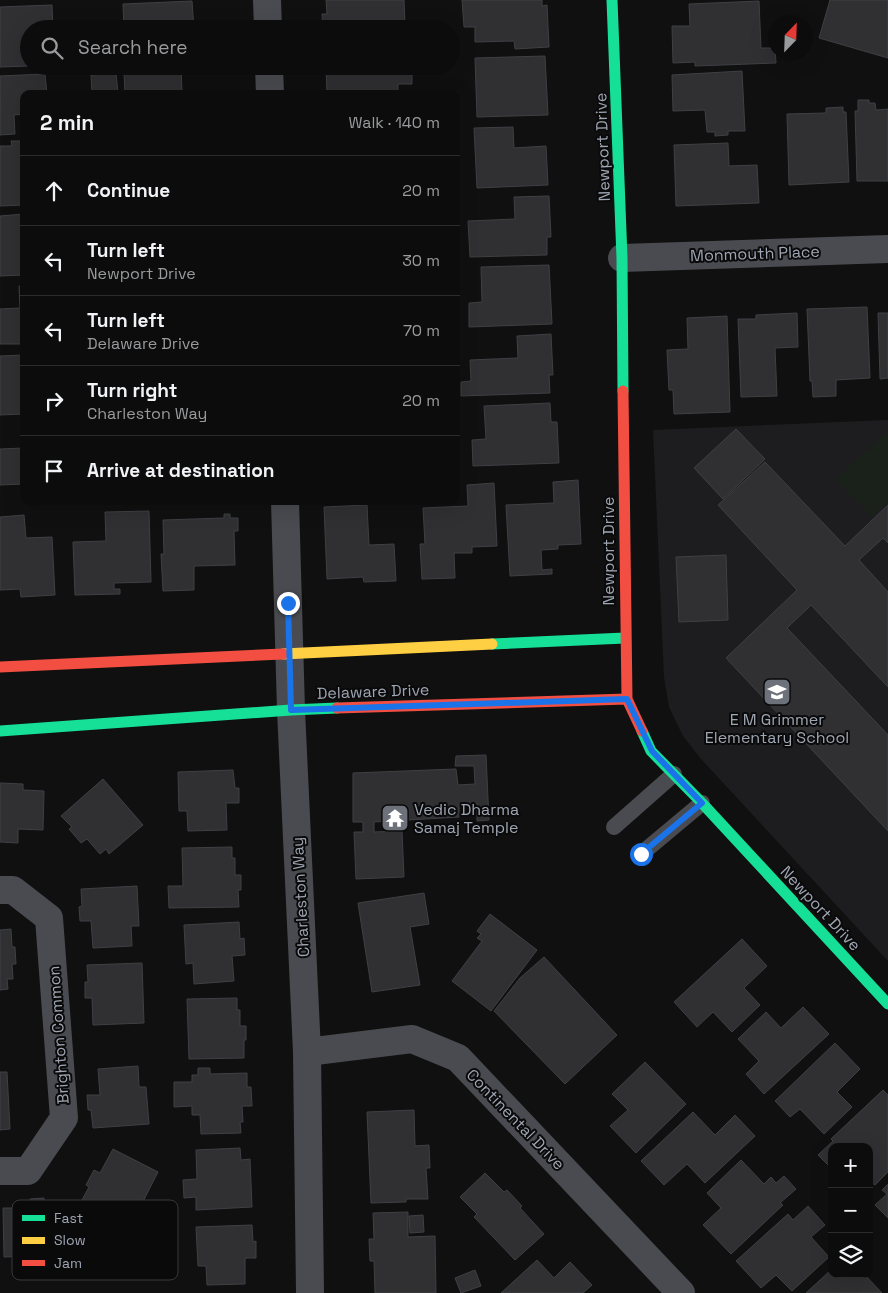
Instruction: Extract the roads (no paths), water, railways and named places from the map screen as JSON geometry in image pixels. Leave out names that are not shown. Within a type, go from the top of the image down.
[{"type":"street","points":[[267,0],[268,20]]},
{"type":"street","name":"Newport Drive","points":[[612,0],[622,258],[624,638],[627,699],[652,751],[888,1004]]},
{"type":"street","points":[[269,75],[270,90]]},
{"type":"street","name":"Monmouth Place","points":[[622,258],[888,249]]},
{"type":"street","name":"Charleston Way","points":[[285,505],[291,710],[307,1052],[310,1293]]},
{"type":"street","points":[[0,667],[624,638]]},
{"type":"street","name":"Delaware Drive","points":[[0,731],[291,710],[627,699]]},
{"type":"street","name":"Brighton Common","points":[[0,890],[13,890],[49,918],[64,1118],[28,1171],[0,1172]]},
{"type":"street","name":"Continental Drive","points":[[307,1052],[412,1039],[458,1058],[681,1293]]},
{"type":"lane","points":[[614,827],[674,774]]},
{"type":"lane","points":[[641,854],[702,803]]},
{"type":"place","name":"E M Grimmer Elementary School","points":[[777,692]]},
{"type":"place","name":"Vedic Dharma Samaj Temple","points":[[395,818]]}]
